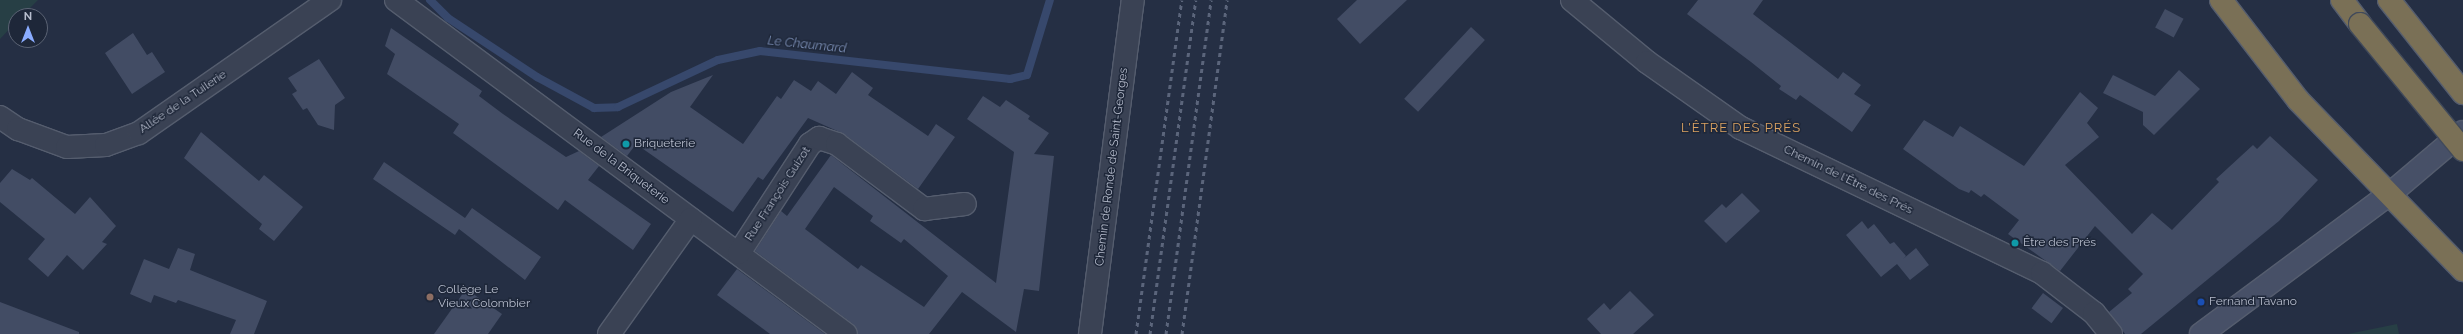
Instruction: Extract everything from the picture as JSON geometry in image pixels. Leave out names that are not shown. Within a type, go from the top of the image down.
[{"type":"highway","points":[[2221,0],[2298,100],[2391,193],[2463,270]]},
{"type":"highway","points":[[2342,0],[2463,150]]},
{"type":"highway","points":[[2390,1],[2463,93]]},
{"type":"main road","points":[[2201,334],[2391,193],[2463,132]]},
{"type":"street","name":"Allée de la Tuilerie","points":[[0,116],[18,129],[66,147],[106,145],[139,132],[330,0]]},
{"type":"street","name":"Rue de la Briqueterie","points":[[396,0],[846,334]]},
{"type":"street","name":"Chemin de Ronde de Saint-Georges","points":[[1090,334],[1133,0]]},
{"type":"street","name":"Chemin de l'Être des Prés","points":[[1572,0],[1646,62],[1741,128],[2042,273],[2094,313],[2111,334]]},
{"type":"street","name":"Rue François Guizot","points":[[739,254],[810,144],[819,138],[837,144],[924,210],[964,204]]},
{"type":"street","points":[[609,334],[691,219]]},
{"type":"green space","points":[[0,0],[38,0],[30,8],[8,8],[8,30],[0,39]]},
{"type":"green space","points":[[2397,324],[2399,334],[2348,334]]},
{"type":"building","points":[[1357,0],[1407,0],[1360,44],[1337,19]]},
{"type":"building","points":[[1698,0],[1763,0],[1753,14],[1838,79],[1843,72],[1861,85],[1854,94],[1871,105],[1852,132],[1800,95],[1796,100],[1779,89],[1781,86],[1687,14]]},
{"type":"building","points":[[2165,9],[2184,19],[2174,37],[2155,28]]},
{"type":"building","points":[[1471,27],[1485,40],[1418,112],[1404,99]]},
{"type":"building","points":[[391,28],[482,91],[479,96],[566,157],[579,151],[599,166],[588,180],[651,224],[633,250],[565,200],[558,210],[453,133],[459,124],[387,74],[395,54],[385,46]]},
{"type":"building","points":[[133,33],[147,55],[152,52],[165,72],[132,94],[105,53]]},
{"type":"building","points":[[319,59],[345,98],[335,105],[334,130],[318,125],[307,108],[303,110],[292,94],[297,91],[288,78]]},
{"type":"building","points":[[2179,70],[2200,89],[2154,135],[2143,125],[2143,112],[2103,93],[2113,75],[2155,96]]},
{"type":"building","points":[[852,72],[873,88],[868,95],[928,136],[936,124],[955,137],[918,189],[844,134],[808,118],[763,180],[758,177],[733,212],[636,144],[627,156],[601,137],[671,92],[713,75],[690,107],[743,144],[777,96],[781,99],[794,80],[811,91],[818,81],[836,94]]},
{"type":"building","points":[[2080,92],[2098,108],[2087,123],[2099,137],[2065,165],[2132,234],[2152,213],[2172,230],[2219,182],[2216,179],[2253,145],[2257,149],[2270,136],[2318,180],[2279,221],[2141,334],[2125,334],[2109,312],[2132,293],[2128,289],[2143,274],[2095,226],[2060,271],[2008,234],[2019,220],[1984,194],[1981,197],[1971,190],[1969,193],[1959,189],[1903,149],[1924,120],[1953,137],[1960,126],[2024,166]]},
{"type":"building","points":[[983,96],[1000,107],[1006,100],[1030,116],[1028,119],[1049,133],[1034,154],[1054,156],[1039,291],[1024,289],[1016,332],[962,292],[929,334],[858,334],[853,324],[755,251],[781,211],[787,216],[831,155],[996,283],[1014,152],[967,119]],"holes":[[[834,187],[873,216],[870,221],[901,243],[904,239],[948,276],[924,307],[861,265],[858,269],[805,229]]]},
{"type":"building","points":[[201,132],[259,181],[264,175],[303,207],[274,241],[259,229],[262,224],[184,158]]},
{"type":"building","points":[[384,162],[465,218],[472,208],[541,257],[525,280],[459,229],[455,235],[373,179]]},
{"type":"building","points":[[12,169],[30,180],[32,178],[75,214],[90,197],[116,226],[102,242],[107,244],[83,270],[67,255],[48,277],[28,259],[45,239],[0,202],[0,183]]},
{"type":"building","points":[[1742,193],[1760,211],[1726,243],[1704,221],[1722,204],[1726,208]]},
{"type":"building","points":[[1862,221],[1868,229],[1874,224],[1890,244],[1894,242],[1906,256],[1903,259],[1916,248],[1929,265],[1910,280],[1897,264],[1881,277],[1846,235]]},
{"type":"building","points":[[178,248],[195,254],[190,270],[267,301],[254,334],[230,334],[236,320],[178,300],[176,303],[154,295],[151,303],[130,294],[144,259],[169,269]]},
{"type":"building","points":[[737,269],[825,334],[770,334],[717,295]]},
{"type":"building","points":[[466,289],[502,314],[488,334],[434,334]]},
{"type":"building","points":[[1630,291],[1654,315],[1633,334],[1601,334],[1587,319],[1604,303],[1610,310]]},
{"type":"building","points":[[2043,293],[2063,308],[2052,323],[2032,308]]},
{"type":"building","points":[[0,302],[79,332],[79,334],[0,334]]},
{"type":"waterway","name":"Le Chaumard","points":[[430,0],[448,18],[537,77],[594,108],[618,107],[718,60],[760,51],[1010,79],[1027,75],[1050,0]]},
{"type":"railway","points":[[1136,334],[1182,0]]},
{"type":"railway","points":[[1150,334],[1196,0]]},
{"type":"railway","points":[[1166,334],[1211,0]]},
{"type":"railway","points":[[1182,334],[1227,0]]},
{"type":"place","name":"Briqueterie","points":[[626,144]]},
{"type":"place","name":"Être des Prés","points":[[2015,243]]},
{"type":"place","name":"Collège Le Vieux Colombier","points":[[430,297]]},
{"type":"place","name":"Fernand Tavano","points":[[2201,302]]},
{"type":"district","name":"L'ÊTRE DES PRÉS","points":[[1741,128]]}]
